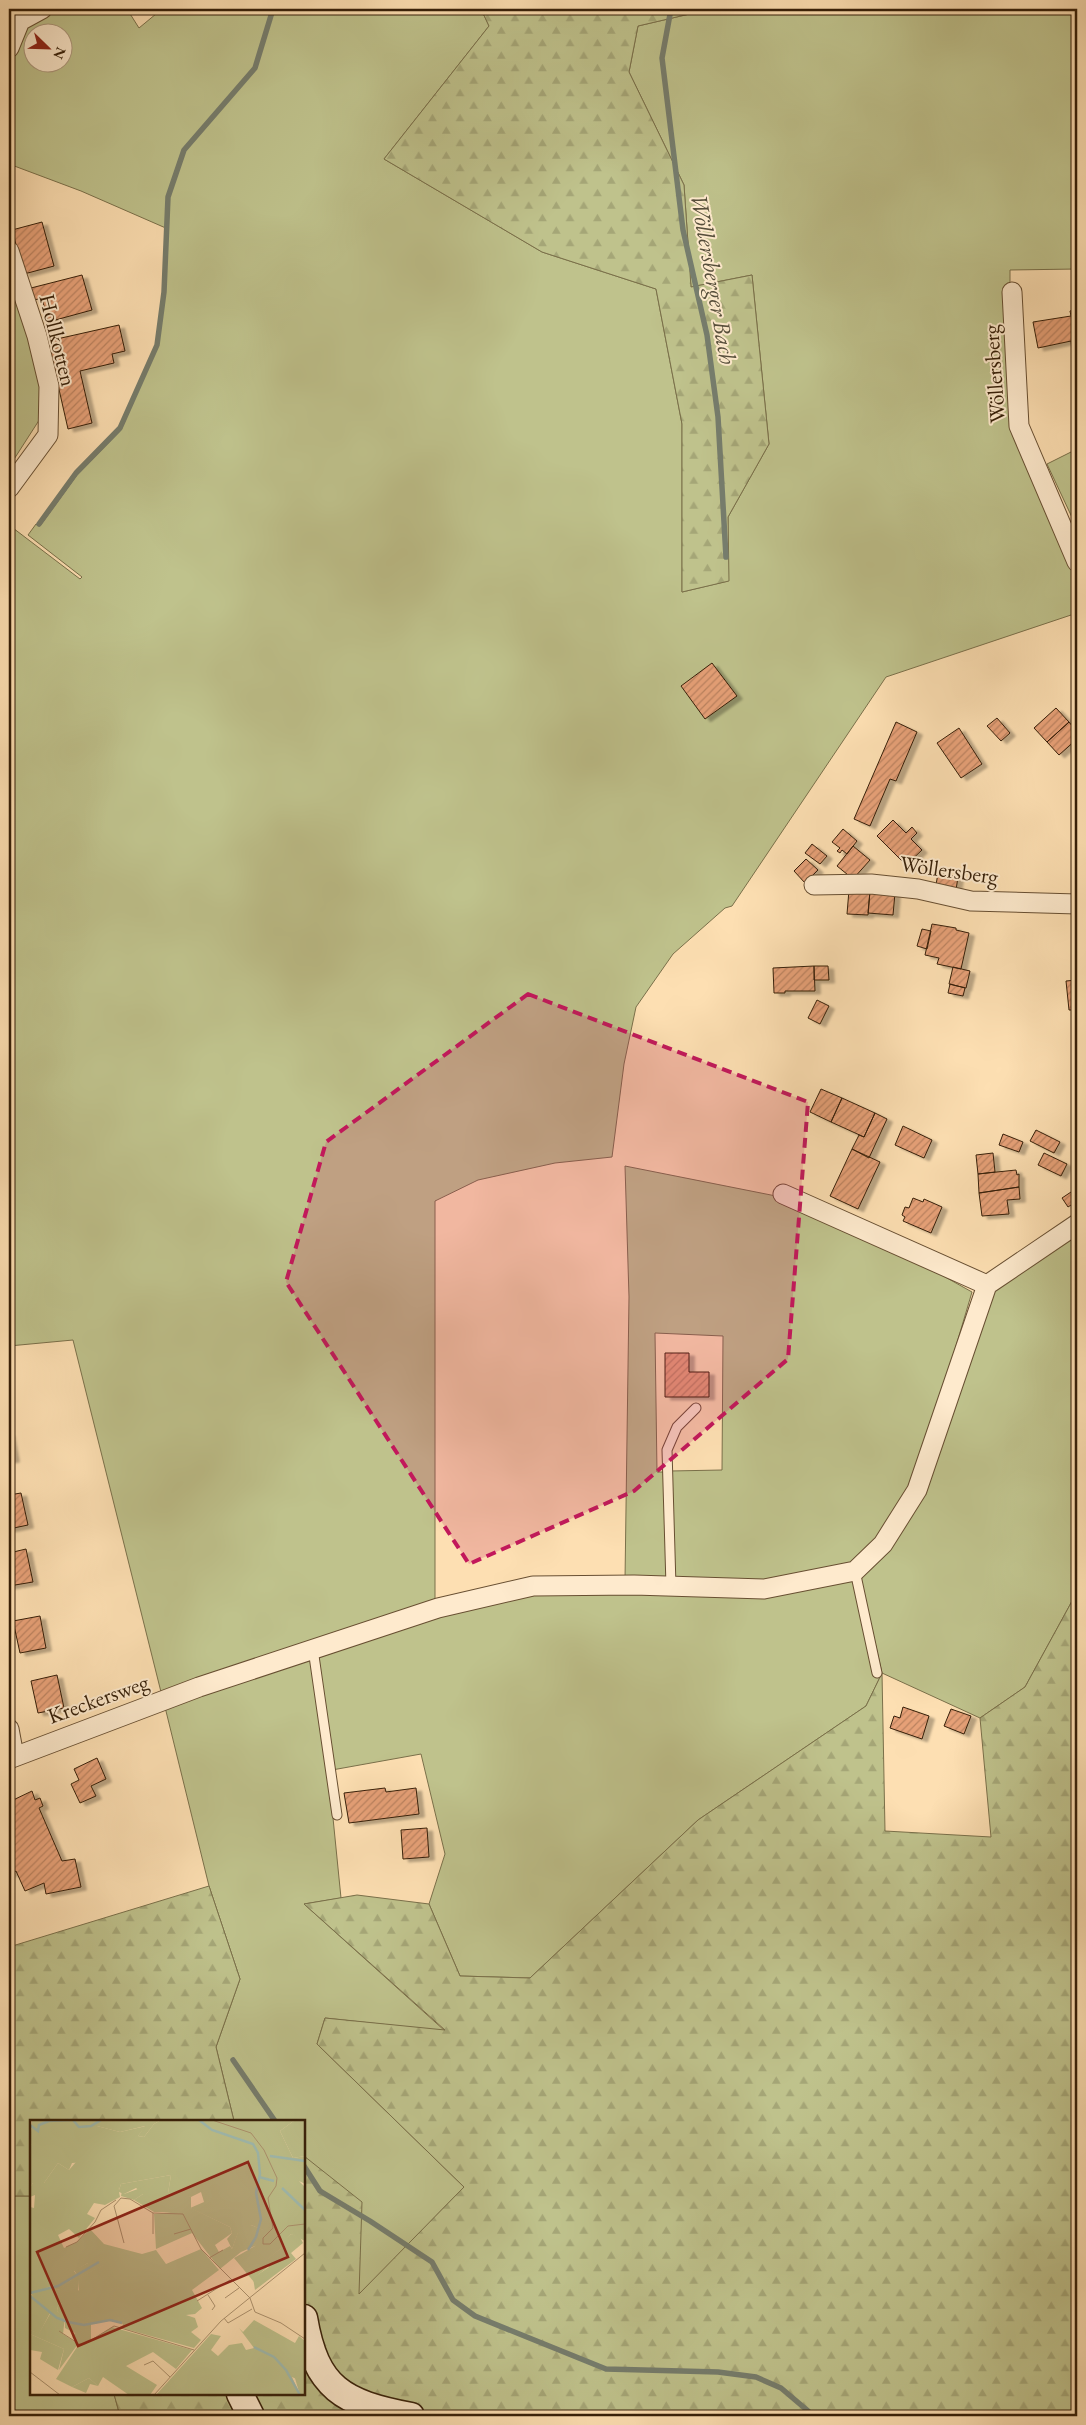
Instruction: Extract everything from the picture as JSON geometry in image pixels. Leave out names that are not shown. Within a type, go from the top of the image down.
[{"type":"main road","points":[[305,2323],[312,2357],[331,2384],[362,2404],[411,2416]]},
{"type":"main road","points":[[240,2395],[251,2416]]},
{"type":"street","points":[[9,48],[20,21],[42,9]]},
{"type":"street","name":"Hollkotten","points":[[9,251],[37,336],[49,386],[48,434],[9,488]]},
{"type":"street","name":"Wöllersberg","points":[[1012,292],[1019,426],[1077,562]]},
{"type":"street","name":"Wöllersberg","points":[[814,885],[871,884],[918,889],[971,901],[1077,904]]},
{"type":"street","points":[[783,1194],[994,1280]]},
{"type":"street","points":[[855,1571],[883,1544],[917,1490],[994,1280],[1077,1224]]},
{"type":"street","name":"Kreckersweg","points":[[9,1729],[11,1757],[199,1687],[438,1608],[533,1586],[671,1586],[764,1589],[855,1571]]},
{"type":"lane","points":[[671,1586],[667,1450],[677,1426],[696,1408]]},
{"type":"lane","points":[[855,1571],[877,1673]]},
{"type":"lane","points":[[313,1649],[337,1815]]},
{"type":"highlighted area","points":[[528,994],[808,1102],[788,1359],[634,1491],[469,1564],[286,1282],[326,1142]]},
{"type":"green space","points":[[52,9],[127,9],[139,28],[162,9],[481,9],[489,26],[384,159],[542,252],[656,289],[682,424],[682,592],[728,581],[728,517],[769,444],[752,275],[691,287],[684,185],[629,72],[638,26],[698,12],[698,9],[1077,9],[1077,269],[1010,270],[1010,291],[1035,475],[1077,572],[1077,613],[886,677],[732,906],[725,908],[673,954],[636,1007],[624,1064],[612,1157],[555,1163],[478,1180],[435,1201],[435,1602],[161,1692],[73,1340],[9,1346],[9,525],[80,579],[82,577],[28,535],[36,524],[40,526],[77,475],[121,430],[158,345],[165,292],[168,229],[81,191],[9,164],[9,56],[22,24],[22,72],[72,72],[72,22],[26,22]]},
{"type":"green space","points":[[481,9],[698,9],[698,12],[638,26],[629,72],[684,185],[691,287],[752,275],[769,444],[728,517],[729,581],[682,592],[682,424],[656,289],[542,252],[384,159],[489,26]]},
{"type":"green space","points":[[9,270],[30,343],[45,411],[9,467]]},
{"type":"green space","points":[[1077,449],[1077,528],[1047,464]]},
{"type":"green space","points":[[625,1166],[781,1197],[877,1239],[972,1292],[914,1488],[853,1568],[765,1585],[674,1583],[670,1471],[722,1470],[723,1336],[655,1333],[657,1472],[665,1472],[668,1582],[625,1580],[629,1297]]},
{"type":"green space","points":[[1077,1230],[1077,1592],[1025,1687],[980,1718],[882,1673],[859,1572],[886,1546],[988,1295]]},
{"type":"green space","points":[[852,1574],[874,1676],[882,1673],[866,1706],[698,1820],[530,1978],[460,1976],[429,1904],[445,1854],[421,1754],[332,1770],[317,1652],[532,1589],[633,1589]]},
{"type":"green space","points":[[1077,1592],[1077,2416],[120,2416],[114,2395],[305,2395],[305,2157],[362,2202],[359,2294],[464,2187],[317,2044],[325,2018],[445,2030],[304,1904],[357,1895],[429,1904],[460,1976],[530,1978],[698,1820],[866,1706],[882,1673],[885,1831],[991,1837],[980,1718],[1025,1687]]},
{"type":"green space","points":[[311,1653],[336,1817],[333,1818],[341,1898],[304,1904],[445,2031],[325,2018],[317,2044],[464,2187],[359,2295],[305,2159],[305,2120],[234,2120],[216,2047],[240,1979],[209,1886],[164,1703]]},
{"type":"green space","points":[[209,1886],[240,1979],[216,2047],[234,2120],[30,2120],[30,2196],[9,2196],[9,1947]]},
{"type":"green space","points":[[9,2196],[30,2196],[30,2395],[114,2395],[120,2416],[9,2416]]},
{"type":"building","points":[[42,222],[54,266],[24,274],[12,230]]},
{"type":"building","points":[[82,275],[92,310],[48,322],[42,298],[34,300],[31,288]]},
{"type":"building","points":[[1077,309],[1077,376],[1071,341],[1038,348],[1033,322],[1071,316],[1070,311]]},
{"type":"building","points":[[119,325],[125,351],[112,354],[114,363],[80,371],[92,423],[68,429],[48,341]]},
{"type":"building","points":[[712,663],[737,696],[705,719],[681,686]]},
{"type":"building","points":[[1056,708],[1069,722],[1047,742],[1034,728]]},
{"type":"building","points":[[997,718],[1010,733],[1001,741],[987,726]]},
{"type":"building","points":[[896,722],[917,732],[896,781],[890,779],[870,826],[854,819]]},
{"type":"building","points":[[1069,722],[1077,732],[1077,739],[1059,755],[1047,742]]},
{"type":"building","points":[[959,728],[982,764],[961,778],[937,743]]},
{"type":"building","points":[[893,820],[906,833],[912,827],[917,833],[911,839],[922,850],[906,865],[877,836]]},
{"type":"building","points":[[843,829],[857,841],[847,854],[842,850],[840,853],[837,851],[840,848],[832,842]]},
{"type":"building","points":[[812,844],[827,856],[820,864],[805,853]]},
{"type":"building","points":[[853,846],[870,860],[853,879],[837,866]]},
{"type":"building","points":[[806,859],[818,870],[805,883],[794,871]]},
{"type":"building","points":[[938,873],[958,877],[956,890],[936,885]]},
{"type":"building","points":[[849,890],[870,891],[868,915],[847,914]]},
{"type":"building","points":[[870,891],[895,893],[893,915],[868,913]]},
{"type":"building","points":[[932,924],[956,928],[956,930],[969,933],[961,969],[937,964],[939,958],[925,955]]},
{"type":"building","points":[[922,929],[931,931],[927,949],[917,946]]},
{"type":"building","points":[[814,966],[815,991],[774,993],[773,968]]},
{"type":"building","points":[[814,966],[828,966],[829,980],[814,980]]},
{"type":"building","points":[[953,967],[970,971],[966,988],[949,984]]},
{"type":"building","points":[[1077,980],[1077,1010],[1069,1010],[1066,981]]},
{"type":"building","points":[[950,984],[965,988],[963,996],[948,993]]},
{"type":"building","points":[[817,1000],[829,1006],[820,1024],[808,1018]]},
{"type":"building","points":[[821,1089],[842,1098],[831,1122],[810,1112]]},
{"type":"building","points":[[842,1098],[875,1113],[864,1137],[831,1122]]},
{"type":"building","points":[[875,1113],[887,1119],[869,1158],[852,1149],[859,1135],[864,1137]]},
{"type":"building","points":[[903,1126],[932,1140],[924,1158],[895,1145]]},
{"type":"building","points":[[1036,1130],[1060,1142],[1054,1153],[1030,1141]]},
{"type":"building","points":[[1003,1134],[1023,1142],[1019,1152],[999,1145]]},
{"type":"building","points":[[852,1149],[880,1162],[858,1209],[830,1196]]},
{"type":"building","points":[[993,1153],[995,1172],[978,1174],[976,1155]]},
{"type":"building","points":[[1044,1153],[1067,1164],[1061,1176],[1038,1165]]},
{"type":"building","points":[[1016,1170],[1017,1175],[1019,1174],[1019,1187],[979,1193],[978,1174]]},
{"type":"building","points":[[1077,1183],[1077,1201],[1068,1207],[1062,1198],[1074,1190],[1072,1186]]},
{"type":"building","points":[[1019,1187],[1020,1199],[1007,1200],[1009,1214],[982,1216],[979,1193]]},
{"type":"building","points":[[913,1198],[923,1202],[924,1199],[942,1207],[931,1233],[903,1221],[905,1217],[902,1215],[905,1207],[909,1208]]},
{"type":"building","points":[[665,1353],[689,1353],[689,1372],[709,1372],[709,1397],[665,1397]]},
{"type":"building","points":[[9,1433],[14,1459],[9,1460]]},
{"type":"building","points":[[21,1493],[28,1525],[9,1529],[9,1495]]},
{"type":"building","points":[[26,1549],[33,1582],[9,1586],[9,1553]]},
{"type":"building","points":[[40,1616],[46,1648],[20,1653],[13,1621]]},
{"type":"building","points":[[57,1675],[64,1708],[38,1713],[31,1681]]},
{"type":"building","points":[[903,1707],[929,1716],[922,1739],[890,1728],[894,1716],[900,1718]]},
{"type":"building","points":[[951,1709],[971,1716],[964,1734],[944,1726]]},
{"type":"building","points":[[97,1758],[106,1779],[91,1786],[96,1796],[80,1803],[71,1784],[79,1780],[74,1769]]},
{"type":"building","points":[[385,1788],[386,1792],[416,1788],[419,1814],[349,1823],[344,1793]]},
{"type":"building","points":[[32,1791],[35,1800],[40,1798],[43,1806],[39,1808],[62,1861],[75,1859],[81,1887],[46,1894],[44,1883],[25,1891],[16,1871],[10,1874],[9,1811],[12,1809],[9,1802]]},
{"type":"building","points":[[427,1828],[429,1857],[403,1859],[401,1830]]},
{"type":"waterway","points":[[39,524],[76,473],[120,428],[157,345],[164,292],[168,197],[184,150],[255,68],[273,9]]},
{"type":"waterway","name":"Wöllersberger Bach","points":[[671,9],[662,58],[683,230],[707,335],[718,417],[726,557]]},
{"type":"waterway","points":[[233,2060],[274,2120]]},
{"type":"waterway","points":[[305,2168],[320,2191],[432,2262],[453,2300],[475,2316],[606,2369],[718,2372],[756,2377],[781,2388],[814,2416]]}]
